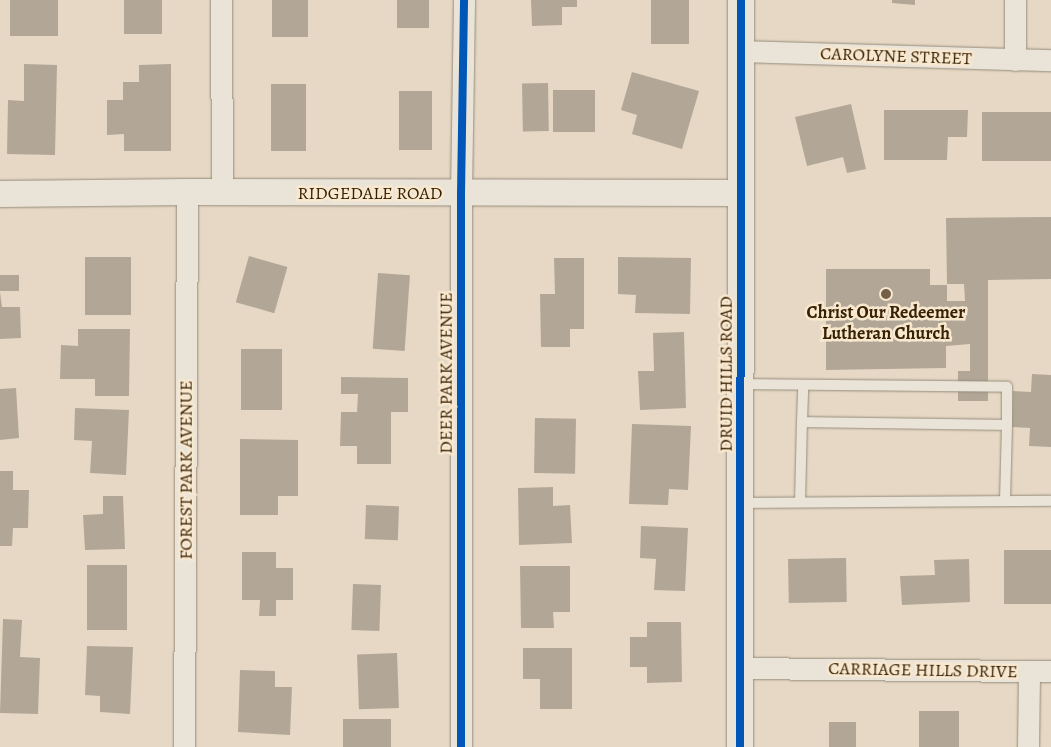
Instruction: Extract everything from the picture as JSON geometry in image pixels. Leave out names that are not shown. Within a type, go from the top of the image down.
[{"type":"street","points":[[221,0],[222,192]]},
{"type":"street","name":"DEER PARK AVENUE","points":[[461,747],[461,193],[464,0]]},
{"type":"street","name":"DRUID HILLS ROAD","points":[[740,747],[741,0]]},
{"type":"street","points":[[1014,60],[1015,0]]},
{"type":"street","name":"CAROLYNE STREET","points":[[741,51],[1051,60]]},
{"type":"street","name":"RIDGEDALE ROAD","points":[[0,194],[187,192],[741,193]]},
{"type":"street","name":"FOREST PARK AVENUE","points":[[184,747],[187,192]]},
{"type":"street","name":"CARRIAGE HILLS DRIVE","points":[[741,668],[1029,671],[1028,747]]},
{"type":"street","points":[[1029,671],[1051,671]]},
{"type":"lane","points":[[741,384],[1007,387],[1005,501]]},
{"type":"lane","points":[[800,502],[803,385]]},
{"type":"lane","points":[[802,422],[1006,426]]},
{"type":"lane","points":[[741,503],[1051,501]]},
{"type":"building","points":[[10,0],[58,0],[58,36],[10,36]]},
{"type":"building","points":[[124,0],[162,0],[162,34],[124,34]]},
{"type":"building","points":[[272,0],[308,0],[308,37],[272,37]]},
{"type":"building","points":[[397,0],[429,0],[429,28],[397,28]]},
{"type":"building","points":[[531,0],[577,0],[577,7],[562,7],[562,25],[532,26]]},
{"type":"building","points":[[651,0],[689,0],[689,44],[651,44]]},
{"type":"building","points":[[892,0],[915,0],[915,5],[892,3]]},
{"type":"building","points":[[24,64],[57,65],[55,155],[7,154],[8,100],[24,101]]},
{"type":"building","points":[[171,64],[171,151],[124,151],[124,134],[107,135],[107,100],[123,100],[123,82],[139,82],[139,65]]},
{"type":"building","points":[[632,72],[699,91],[682,149],[632,134],[637,115],[621,110]]},
{"type":"building","points":[[522,83],[548,83],[549,131],[523,131]]},
{"type":"building","points":[[271,84],[306,84],[306,151],[271,151]]},
{"type":"building","points":[[553,90],[595,90],[595,132],[553,132]]},
{"type":"building","points":[[399,91],[432,91],[432,150],[399,150]]},
{"type":"building","points":[[851,104],[866,169],[847,173],[843,157],[807,166],[795,117]]},
{"type":"building","points":[[884,110],[968,110],[967,137],[948,137],[947,160],[884,160]]},
{"type":"building","points":[[982,112],[1051,112],[1051,161],[982,161]]},
{"type":"building","name":"Christ Our Redeemer Lutheran Church","points":[[1051,217],[1051,279],[988,280],[988,401],[958,401],[958,371],[970,371],[970,344],[946,346],[946,368],[826,370],[826,269],[930,269],[930,285],[947,285],[947,301],[965,301],[964,284],[947,284],[946,218]]},
{"type":"building","points":[[249,256],[287,267],[274,313],[236,302]]},
{"type":"building","points":[[85,257],[131,257],[131,315],[85,315]]},
{"type":"building","points":[[618,257],[691,258],[690,314],[635,313],[636,295],[618,294]]},
{"type":"building","points":[[554,258],[584,258],[584,329],[570,329],[570,347],[541,347],[540,294],[555,294]]},
{"type":"building","points":[[378,273],[410,275],[405,351],[373,349]]},
{"type":"building","points":[[0,275],[19,275],[19,291],[0,291]]},
{"type":"building","points":[[0,292],[2,307],[20,307],[21,338],[0,339]]},
{"type":"building","points":[[78,329],[130,329],[129,396],[95,396],[95,379],[60,379],[61,345],[78,346]]},
{"type":"building","points":[[684,332],[686,408],[640,410],[638,371],[654,371],[653,333]]},
{"type":"building","points":[[241,349],[282,349],[282,410],[241,410]]},
{"type":"building","points":[[1032,374],[1051,375],[1051,447],[1029,446],[1030,428],[1012,427],[1013,391],[1031,392]]},
{"type":"building","points":[[341,377],[408,378],[408,412],[391,412],[391,464],[357,464],[357,446],[340,446],[341,412],[357,412],[358,394],[341,394]]},
{"type":"building","points":[[16,388],[19,438],[0,440],[0,389]]},
{"type":"building","points":[[75,408],[129,410],[126,475],[90,473],[92,441],[74,440]]},
{"type":"building","points":[[535,418],[576,419],[575,474],[534,473]]},
{"type":"building","points":[[632,424],[691,426],[688,490],[669,489],[668,505],[629,504]]},
{"type":"building","points":[[240,439],[298,440],[298,496],[278,496],[278,515],[240,515]]},
{"type":"building","points":[[0,471],[13,471],[13,490],[29,490],[28,528],[13,528],[12,546],[0,546]]},
{"type":"building","points":[[553,487],[553,506],[570,505],[572,543],[519,545],[518,488]]},
{"type":"building","points":[[103,496],[123,496],[125,549],[85,550],[83,515],[103,514]]},
{"type":"building","points":[[366,505],[399,506],[398,540],[365,539]]},
{"type":"building","points":[[641,526],[688,528],[685,591],[654,590],[656,559],[640,558]]},
{"type":"building","points":[[1004,550],[1051,550],[1051,604],[1004,604]]},
{"type":"building","points":[[242,552],[276,552],[276,568],[293,568],[293,600],[276,600],[276,616],[259,616],[260,600],[242,600]]},
{"type":"building","points":[[846,558],[847,602],[789,603],[788,559]]},
{"type":"building","points":[[969,559],[970,602],[902,605],[900,576],[935,575],[934,560]]},
{"type":"building","points":[[87,565],[127,565],[127,630],[87,630]]},
{"type":"building","points":[[520,566],[570,566],[570,612],[553,612],[554,628],[521,628]]},
{"type":"building","points":[[353,584],[381,585],[379,631],[351,630]]},
{"type":"building","points":[[3,619],[22,620],[20,657],[40,658],[38,714],[0,713]]},
{"type":"building","points":[[647,622],[681,622],[682,682],[647,683],[647,667],[630,667],[630,637],[647,637]]},
{"type":"building","points":[[87,646],[133,647],[130,714],[100,712],[100,696],[85,695]]},
{"type":"building","points":[[523,648],[572,648],[572,709],[540,709],[540,679],[523,679]]},
{"type":"building","points":[[397,653],[399,708],[359,709],[357,654]]},
{"type":"building","points":[[240,670],[275,671],[275,687],[292,687],[290,735],[238,732]]},
{"type":"building","points":[[919,711],[959,711],[959,747],[919,747]]},
{"type":"building","points":[[343,719],[391,719],[391,747],[343,747]]},
{"type":"building","points":[[829,722],[856,722],[856,747],[829,747]]},
{"type":"cycle path","points":[[461,747],[461,193],[464,0]]},
{"type":"cycle path","points":[[740,747],[741,0]]},
{"type":"place","name":"Christ Our Redeemer Lutheran Church","points":[[886,294]]}]
